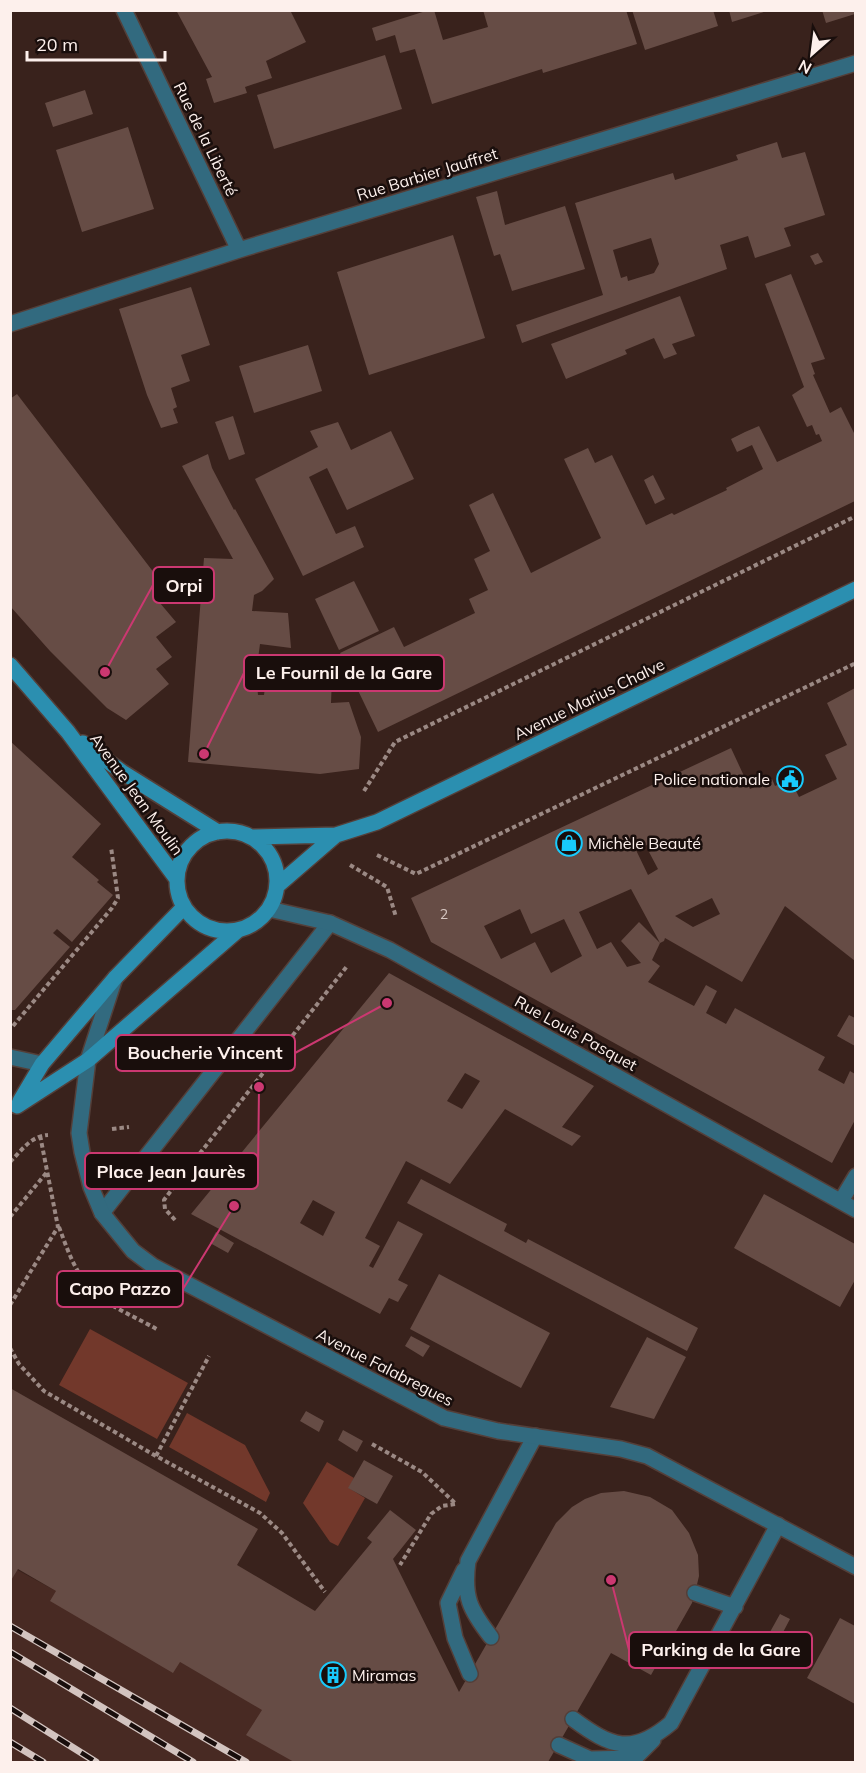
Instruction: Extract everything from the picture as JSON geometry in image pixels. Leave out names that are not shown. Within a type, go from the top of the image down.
[{"type":"main road","name":"Avenue Marius Chalve","points":[[252,837],[336,834],[377,822],[855,589]]},
{"type":"main road","name":"Avenue Jean Moulin","points":[[10,665],[68,732],[176,878]]},
{"type":"main road","name":"Avenue Jean Moulin","points":[[68,732],[122,772],[218,831]]},
{"type":"main road","points":[[14,1109],[88,1060],[237,931],[252,925],[269,909],[277,886],[272,858],[252,837],[235,831],[218,831],[202,837],[189,847],[180,861],[176,878],[177,893],[183,908],[193,920],[207,928],[237,931]]},
{"type":"main road","name":"Avenue Marius Chalve","points":[[277,886],[336,834]]},
{"type":"main road","points":[[14,1109],[42,1064],[115,978],[183,908]]},
{"type":"street","name":"Rue de la Liberté","points":[[124,10],[239,250]]},
{"type":"street","name":"Rue Barbier Jauffret","points":[[10,324],[239,250],[855,63]]},
{"type":"street","name":"Rue Louis Pasquet","points":[[269,909],[330,923],[390,950],[855,1210]]},
{"type":"street","points":[[102,1213],[330,923]]},
{"type":"street","name":"Avenue Falabregues","points":[[115,978],[88,1060],[79,1133],[92,1187],[102,1213],[133,1251],[153,1266],[444,1419],[471,1426],[621,1449],[646,1456],[855,1567]]},
{"type":"street","points":[[10,1057],[42,1064]]},
{"type":"street","points":[[841,1202],[855,1176]]},
{"type":"street","points":[[470,1674],[455,1638],[448,1603],[535,1436]]},
{"type":"street","points":[[559,1745],[590,1759],[635,1758],[671,1723],[778,1525]]},
{"type":"street","points":[[468,1561],[465,1578],[473,1614],[491,1637]]},
{"type":"street","points":[[695,1593],[735,1607]]},
{"type":"street","points":[[573,1719],[598,1737],[619,1744],[639,1743],[656,1736],[671,1723]]},
{"type":"path","points":[[855,516],[395,742],[336,834],[416,874],[855,663]]},
{"type":"path","points":[[10,1029],[118,898],[111,841]]},
{"type":"path","points":[[14,1109],[40,1135],[58,1227],[82,1278],[98,1296],[158,1330]]},
{"type":"path","points":[[10,1162],[31,1140],[40,1135]]},
{"type":"path","points":[[175,1220],[165,1209],[164,1200],[186,1171]]},
{"type":"path","points":[[10,1218],[47,1172]]},
{"type":"path","points":[[10,1305],[58,1227]]},
{"type":"path","points":[[10,1348],[19,1364],[44,1390],[156,1456],[260,1513],[282,1533],[325,1592]]},
{"type":"path","points":[[156,1456],[209,1356]]},
{"type":"path","points":[[372,1444],[422,1472],[456,1504],[442,1506],[431,1514],[400,1565]]},
{"type":"shaded area","points":[[90,1329],[188,1383],[157,1439],[59,1385]]},
{"type":"shaded area","points":[[187,1413],[245,1445],[270,1493],[266,1502],[169,1447]]},
{"type":"shaded area","points":[[327,1462],[354,1478],[349,1488],[365,1498],[338,1546],[330,1542],[303,1503]]},
{"type":"shaded area","points":[[10,1566],[56,1591],[355,1762],[11,1762]]},
{"type":"building","points":[[176,10],[290,10],[306,42],[266,61],[272,78],[245,87],[247,93],[214,103],[206,79],[212,77]]},
{"type":"building","points":[[434,10],[443,40],[488,27],[483,10],[522,10],[523,12],[524,10],[626,10],[637,44],[543,73],[542,69],[432,104],[415,49],[400,53],[395,35],[376,41],[372,28]]},
{"type":"building","points":[[632,10],[713,10],[718,26],[645,50]]},
{"type":"building","points":[[729,10],[767,10],[767,11],[732,22]]},
{"type":"building","points":[[822,10],[855,10],[855,14],[826,23]]},
{"type":"building","points":[[385,55],[402,109],[274,149],[257,95]]},
{"type":"building","points":[[85,90],[93,114],[53,127],[45,103]]},
{"type":"building","points":[[128,127],[154,209],[82,232],[56,150]]},
{"type":"building","points":[[777,142],[782,158],[805,152],[825,215],[784,228],[791,246],[755,258],[748,236],[720,245],[727,269],[522,343],[516,325],[603,295],[575,203],[673,173],[675,180],[738,160],[736,155]],"holes":[[[651,238],[659,264],[654,273],[628,281],[627,276],[621,278],[613,250]]]},
{"type":"building","points":[[497,191],[505,225],[565,206],[585,269],[512,291],[500,254],[494,256],[476,197]]},
{"type":"building","points":[[453,235],[485,338],[369,375],[337,272]]},
{"type":"building","points":[[818,253],[823,262],[815,265],[810,256]]},
{"type":"building","points":[[791,274],[825,359],[811,363],[815,374],[813,375],[830,413],[841,407],[855,435],[855,501],[378,732],[340,653],[394,627],[404,647],[475,613],[469,599],[488,590],[474,559],[490,551],[469,505],[493,493],[531,573],[601,538],[564,459],[588,448],[595,463],[612,455],[646,525],[672,513],[674,515],[727,490],[726,488],[763,469],[752,445],[737,452],[731,439],[745,432],[759,426],[777,462],[822,441],[819,434],[816,435],[812,425],[807,427],[792,395],[804,387],[765,284]]},
{"type":"building","points":[[191,287],[210,345],[181,355],[190,381],[171,388],[177,407],[173,409],[178,423],[161,428],[147,395],[119,309]]},
{"type":"building","points":[[680,296],[695,336],[672,344],[677,354],[664,359],[654,338],[625,350],[627,354],[566,379],[551,344]]},
{"type":"building","points":[[308,345],[322,391],[254,413],[239,366]]},
{"type":"building","points":[[17,394],[171,595],[160,603],[176,622],[156,637],[172,657],[156,669],[169,684],[126,720],[107,708],[50,651],[10,606],[10,399]]},
{"type":"building","points":[[233,416],[245,454],[229,460],[215,422]]},
{"type":"building","points":[[338,422],[351,450],[391,431],[414,479],[347,510],[327,468],[309,477],[336,534],[355,526],[364,547],[303,576],[255,479],[318,447],[310,431]]},
{"type":"building","points":[[208,454],[212,468],[234,510],[274,579],[262,591],[254,595],[252,611],[288,613],[291,648],[260,644],[256,674],[258,695],[264,695],[267,672],[300,677],[332,677],[331,703],[349,702],[361,737],[359,769],[320,774],[188,762],[204,558],[233,559],[182,466]]},
{"type":"building","points":[[653,475],[665,499],[655,504],[644,480]]},
{"type":"building","points":[[354,581],[379,631],[339,650],[315,599]]},
{"type":"building","points":[[855,688],[855,961],[785,906],[742,982],[665,938],[660,943],[652,960],[660,966],[648,982],[694,1006],[706,985],[717,991],[706,1013],[726,1024],[735,1008],[825,1057],[818,1070],[844,1084],[850,1071],[855,1074],[855,1120],[832,1163],[431,942],[411,898],[731,748],[750,789],[772,779],[775,786],[790,779],[799,797],[837,779],[825,755],[847,745],[827,703]],"holes":[[[658,840],[661,846],[649,852],[658,869],[648,875],[636,850]],[[631,889],[660,943],[639,922],[621,941],[641,963],[627,967],[611,942],[597,949],[579,912]],[[712,898],[720,914],[693,927],[675,916]],[[520,909],[531,934],[564,919],[582,956],[551,973],[535,942],[501,959],[484,926]]]},
{"type":"building","points":[[10,741],[101,824],[72,857],[113,895],[72,942],[57,929],[53,933],[70,947],[15,1010],[10,1010]]},
{"type":"building","points":[[389,973],[594,1086],[562,1127],[581,1136],[572,1146],[505,1109],[450,1184],[406,1161],[365,1238],[380,1246],[369,1266],[373,1268],[398,1221],[423,1234],[398,1280],[408,1285],[398,1302],[389,1298],[380,1314],[191,1214]],"holes":[[[465,1073],[480,1081],[462,1109],[447,1101]],[[313,1200],[335,1212],[323,1236],[300,1223]]]},
{"type":"building","points":[[849,1015],[855,1018],[855,1046],[837,1036]]},
{"type":"building","points":[[421,1179],[507,1224],[504,1231],[526,1243],[528,1239],[698,1328],[687,1351],[407,1203]]},
{"type":"building","points":[[764,1194],[855,1244],[855,1280],[840,1307],[734,1248]]},
{"type":"building","points":[[216,1232],[234,1243],[228,1253],[210,1243]]},
{"type":"building","points":[[439,1274],[550,1333],[521,1388],[410,1329]]},
{"type":"building","points":[[411,1336],[430,1346],[423,1357],[405,1346]]},
{"type":"building","points":[[647,1337],[686,1357],[654,1419],[610,1407]]},
{"type":"building","points":[[10,1388],[258,1529],[237,1565],[315,1611],[372,1542],[367,1538],[390,1510],[416,1530],[393,1559],[459,1692],[556,1523],[572,1507],[585,1499],[601,1493],[624,1491],[650,1497],[672,1510],[689,1533],[698,1555],[699,1576],[692,1603],[651,1675],[611,1653],[548,1762],[294,1762],[246,1735],[262,1710],[180,1662],[173,1673],[50,1601],[56,1591],[18,1569],[10,1582]]},
{"type":"building","points":[[306,1411],[324,1421],[319,1432],[300,1421]]},
{"type":"building","points":[[343,1430],[363,1441],[357,1452],[338,1440]]},
{"type":"building","points":[[364,1460],[393,1476],[377,1504],[348,1488]]},
{"type":"building","points":[[780,1614],[790,1619],[780,1638],[770,1632]]},
{"type":"building","points":[[840,1618],[855,1626],[855,1704],[807,1678]]},
{"type":"railway","points":[[10,1626],[246,1762]]},
{"type":"railway","points":[[10,1652],[193,1762]]},
{"type":"railway","points":[[10,1708],[96,1762]]},
{"type":"railway","points":[[10,1742],[43,1762]]},
{"type":"place","name":"Orpi","points":[[105,672]]},
{"type":"place","name":"Le Fournil de la Gare","points":[[204,754]]},
{"type":"place","name":"Police nationale","points":[[790,779]]},
{"type":"place","name":"Michèle Beauté","points":[[569,843]]},
{"type":"place","name":"Boucherie Vincent","points":[[387,1003]]},
{"type":"place","name":"Place Jean Jaurès","points":[[259,1087]]},
{"type":"place","name":"Capo Pazzo","points":[[234,1206]]},
{"type":"place","name":"Parking de la Gare","points":[[611,1580]]},
{"type":"place","name":"Miramas","points":[[333,1675]]}]
